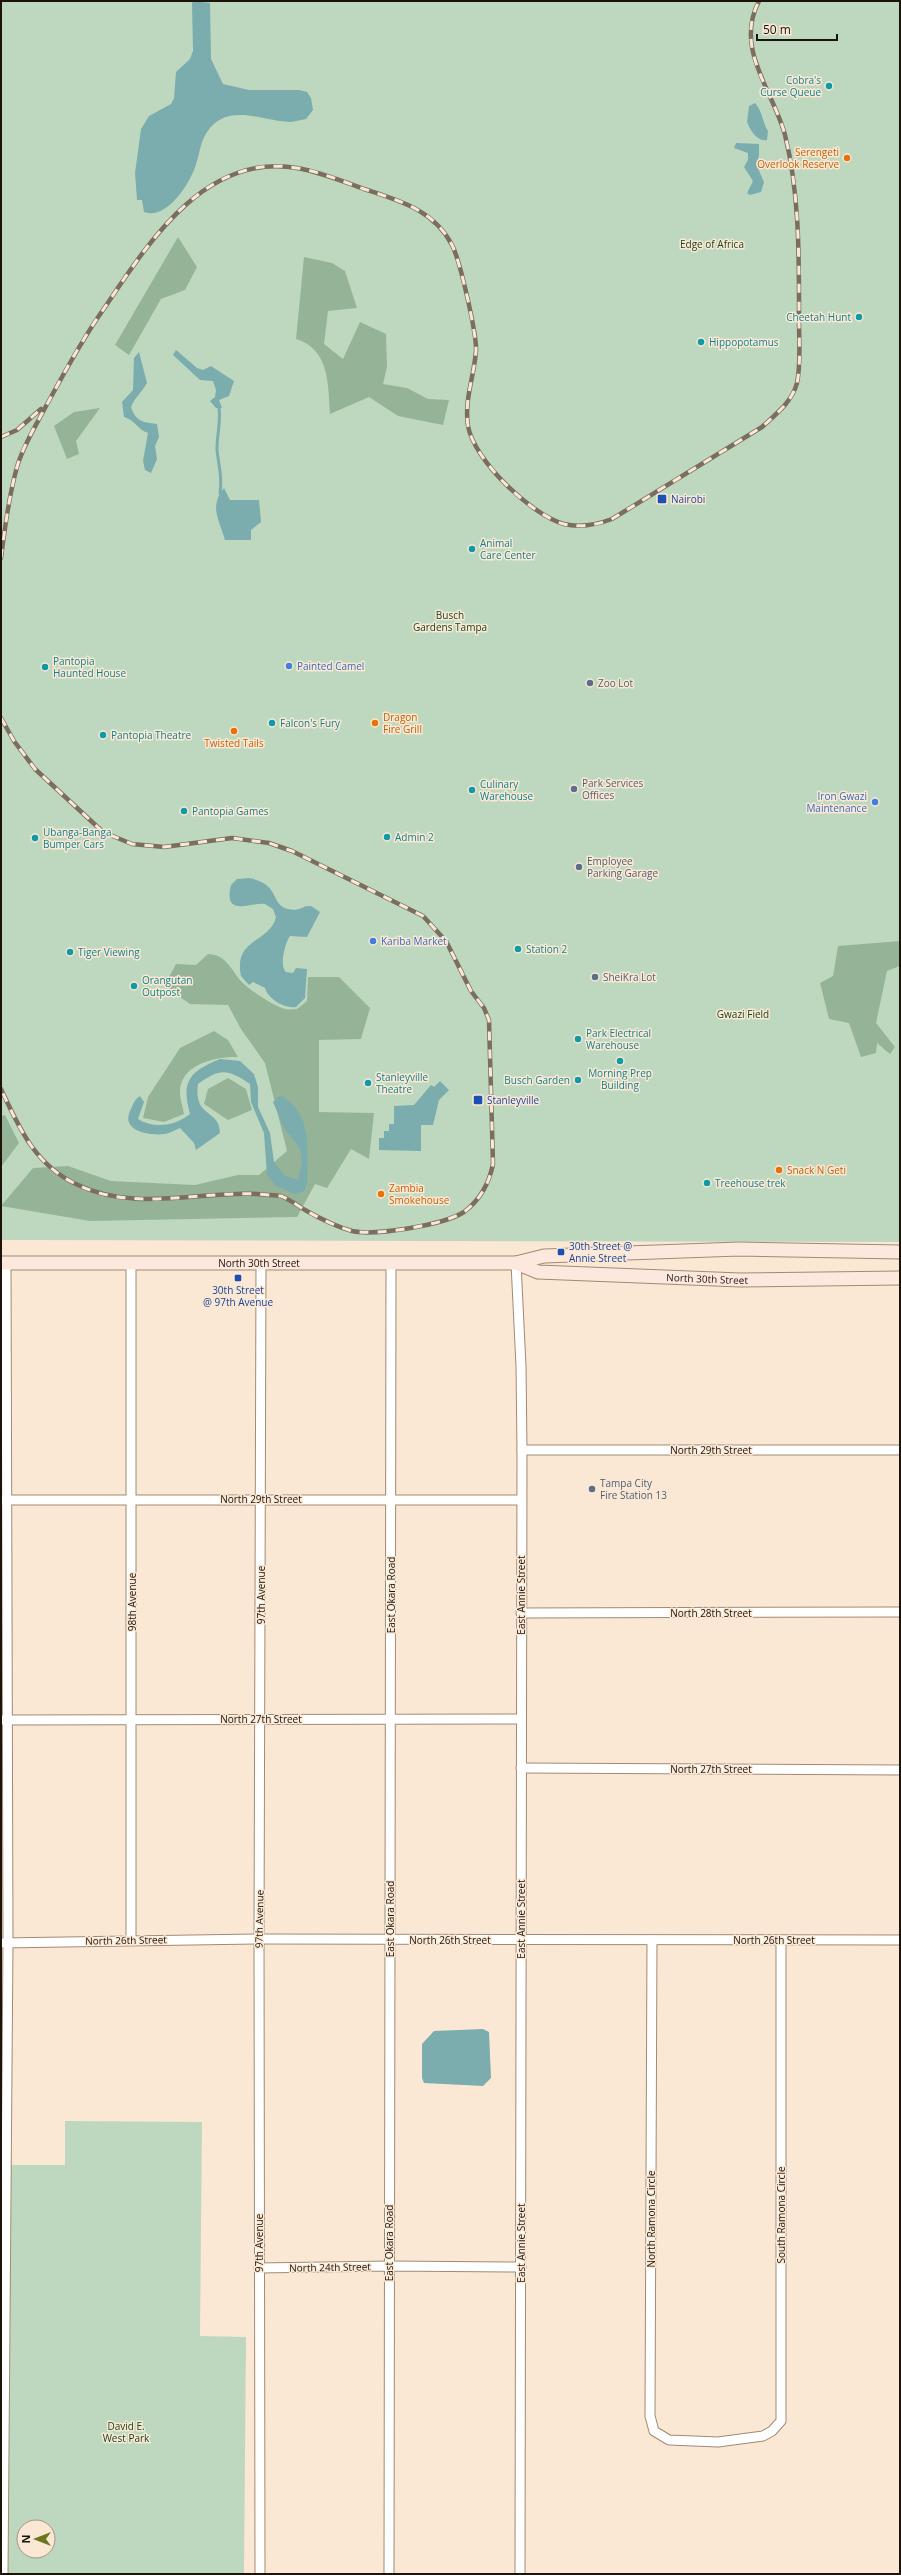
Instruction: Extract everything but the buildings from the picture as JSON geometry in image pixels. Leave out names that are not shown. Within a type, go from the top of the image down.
[{"type":"main road","name":"North 30th Street","points":[[4,1263],[516,1264],[544,1256],[739,1249],[900,1252]]},
{"type":"main road","name":"North 30th Street","points":[[516,1264],[538,1272],[732,1280],[900,1278]]},
{"type":"street","points":[[3,2574],[4,1263]]},
{"type":"street","name":"98th Avenue","points":[[131,1263],[131,1940]]},
{"type":"street","name":"97th Avenue","points":[[260,2574],[259,1939],[262,1718],[262,1264]]},
{"type":"street","name":"East Okara Road","points":[[389,2574],[389,1940],[392,1498],[391,1264]]},
{"type":"street","name":"East Annie Street","points":[[516,1264],[522,1366],[520,2574]]},
{"type":"street","name":"North 29th Street","points":[[522,1450],[900,1450]]},
{"type":"street","name":"North 29th Street","points":[[4,1500],[262,1500],[392,1498],[521,1500]]},
{"type":"street","name":"North 28th Street","points":[[521,1613],[900,1612]]},
{"type":"street","name":"North 27th Street","points":[[4,1720],[521,1718]]},
{"type":"street","name":"North 27th Street","points":[[521,1768],[900,1770]]},
{"type":"street","name":"North 26th Street","points":[[4,1943],[259,1939],[900,1940]]},
{"type":"street","name":"North Ramona Circle","points":[[652,1940],[650,2416],[654,2431],[670,2440],[718,2442]]},
{"type":"street","name":"South Ramona Circle","points":[[718,2442],[763,2436],[772,2431],[781,2421],[781,1940]]},
{"type":"street","name":"North 24th Street","points":[[259,2268],[389,2266],[521,2267]]},
{"type":"green space","name":"Busch Gardens Tampa","points":[[1,1],[900,1],[900,1242],[1,1240]]},
{"type":"green space","points":[[178,237],[197,267],[185,290],[161,299],[129,355],[115,345]]},
{"type":"green space","points":[[304,257],[332,263],[345,271],[357,308],[328,311],[324,344],[343,359],[360,322],[386,334],[387,367],[383,384],[407,388],[428,399],[449,400],[443,425],[398,416],[369,397],[330,414],[329,392],[325,370],[321,360],[315,351],[307,344],[296,339]]},
{"type":"green space","points":[[100,408],[76,441],[79,454],[67,459],[54,426],[74,412]]},
{"type":"green space","points":[[900,941],[900,966],[887,971],[876,1023],[895,1047],[890,1054],[877,1043],[876,1053],[861,1057],[849,1023],[829,1019],[820,983],[833,976],[838,946]]},
{"type":"green space","points":[[208,954],[223,959],[240,980],[254,992],[285,1009],[297,1009],[307,1001],[308,977],[339,977],[370,1008],[361,1039],[319,1040],[319,1112],[374,1113],[369,1159],[351,1149],[327,1188],[315,1184],[297,1217],[90,1221],[1,1206],[33,1168],[68,1166],[111,1181],[195,1185],[238,1175],[259,1175],[287,1151],[265,1063],[241,1029],[228,1005],[190,1004],[164,986],[176,964],[196,965]]},
{"type":"green space","points":[[214,1031],[228,1040],[238,1057],[210,1060],[192,1069],[186,1075],[181,1083],[180,1093],[184,1114],[164,1122],[143,1118],[148,1097],[180,1048]]},
{"type":"green space","points":[[228,1078],[246,1089],[252,1110],[228,1120],[204,1104],[208,1089]]},
{"type":"green space","points":[[5,1115],[19,1143],[1,1167],[1,1116]]},
{"type":"green space","name":"David E. West Park","points":[[65,2121],[202,2122],[200,2336],[246,2337],[244,2574],[5,2574],[8,2165],[65,2165]]},
{"type":"water","points":[[194,1],[210,3],[211,59],[223,84],[249,90],[299,90],[307,92],[311,98],[313,110],[306,119],[291,122],[238,115],[218,121],[206,133],[194,170],[181,193],[168,207],[152,213],[144,212],[142,200],[137,200],[135,173],[141,129],[149,116],[171,104],[174,98],[176,72],[190,59],[193,51],[192,3]]},
{"type":"water","points":[[755,103],[760,110],[768,131],[767,140],[757,137],[752,132],[747,122],[749,106]]},
{"type":"water","points":[[736,143],[759,144],[759,156],[756,164],[764,182],[761,192],[750,195],[747,193],[753,181],[744,167],[748,160],[748,153],[734,148]]},
{"type":"water","points":[[176,350],[197,368],[203,370],[211,366],[234,381],[229,396],[219,400],[222,408],[216,408],[210,401],[215,397],[216,390],[213,381],[200,380],[173,355]]},
{"type":"water","points":[[139,352],[147,383],[134,400],[131,407],[135,416],[141,420],[148,423],[157,424],[159,437],[155,446],[157,459],[151,473],[145,470],[143,461],[148,433],[128,418],[124,417],[122,402],[133,390],[134,358]]},
{"type":"water","points":[[224,488],[230,500],[259,500],[261,522],[251,530],[251,540],[225,540],[218,519],[216,507],[219,495]]},
{"type":"water","points":[[249,878],[259,881],[271,889],[282,907],[295,910],[305,906],[311,906],[320,912],[307,937],[290,936],[286,944],[283,965],[286,972],[293,973],[296,968],[307,969],[305,998],[296,1007],[282,1005],[270,996],[265,988],[253,982],[249,985],[241,976],[240,964],[242,954],[247,947],[267,932],[276,917],[273,909],[265,904],[239,906],[234,905],[231,902],[231,885],[237,879]]},
{"type":"water","points":[[220,1059],[240,1061],[254,1074],[258,1087],[258,1107],[270,1133],[274,1162],[284,1175],[298,1180],[302,1162],[300,1148],[284,1128],[273,1102],[278,1097],[282,1096],[292,1104],[299,1114],[304,1124],[308,1147],[307,1184],[304,1191],[294,1194],[276,1186],[267,1175],[264,1133],[251,1102],[250,1084],[230,1073],[218,1073],[198,1084],[199,1103],[216,1120],[219,1125],[220,1133],[196,1150],[194,1143],[180,1128],[165,1134],[151,1134],[144,1133],[132,1127],[128,1116],[135,1100],[140,1096],[144,1102],[138,1119],[144,1122],[164,1125],[178,1121],[190,1114],[187,1103],[187,1086],[190,1079],[201,1068]]},
{"type":"water","points":[[440,1081],[449,1090],[439,1100],[433,1125],[421,1125],[421,1151],[379,1150],[379,1138],[384,1138],[384,1131],[389,1131],[389,1124],[394,1124],[394,1106],[414,1105],[431,1085],[434,1087]]},
{"type":"water","points":[[483,2029],[489,2032],[491,2078],[483,2086],[424,2083],[422,2078],[422,2044],[434,2031]]},
{"type":"waterway","points":[[219,408],[220,418],[217,449],[221,476],[220,493]]},
{"type":"railway","points":[[1,558],[12,489],[22,452],[65,371],[95,322],[139,258],[159,232],[182,209],[206,189],[234,174],[264,167],[297,168],[306,170],[331,177],[390,198],[415,208],[436,223],[445,233],[452,245],[459,266],[471,314],[476,342],[475,361],[467,407],[468,426],[472,440],[492,470],[521,498],[536,510],[551,519],[564,524],[576,526],[600,523],[612,519],[762,427],[783,407],[795,390],[800,352],[799,252],[794,181],[785,135],[753,53],[751,36],[752,19],[759,1]]},
{"type":"railway","points":[[1,437],[17,430],[41,409]]},
{"type":"railway","points":[[1,718],[14,741],[35,769],[103,832],[132,844],[164,847],[232,838],[269,843],[292,851],[423,916],[446,941],[471,991],[484,1008],[489,1020],[493,1164],[483,1191],[475,1202],[464,1212],[454,1217],[426,1225],[392,1231],[352,1231],[334,1225],[281,1196],[235,1194],[144,1199],[121,1197],[99,1193],[78,1185],[63,1177],[51,1168],[31,1145],[15,1119],[1,1089]]},
{"type":"place","name":"Cobra's Curse Queue","points":[[829,86]]},
{"type":"place","name":"Serengeti Overlook Reserve","points":[[847,158]]},
{"type":"place","name":"Cheetah Hunt","points":[[859,317]]},
{"type":"place","name":"Hippopotamus","points":[[701,342]]},
{"type":"place","name":"Nairobi","points":[[662,499]]},
{"type":"place","name":"Animal Care Center","points":[[472,549]]},
{"type":"place","name":"Painted Camel","points":[[289,666]]},
{"type":"place","name":"Pantopia Haunted House","points":[[45,667]]},
{"type":"place","name":"Zoo Lot","points":[[590,683]]},
{"type":"place","name":"Falcon's Fury","points":[[272,723]]},
{"type":"place","name":"Dragon Fire Grill","points":[[375,723]]},
{"type":"place","name":"Twisted Tails","points":[[234,731]]},
{"type":"place","name":"Pantopia Theatre","points":[[103,735]]},
{"type":"place","name":"Park Services Offices","points":[[574,789]]},
{"type":"place","name":"Culinary Warehouse","points":[[472,790]]},
{"type":"place","name":"Iron Gwazi Maintenance","points":[[875,802]]},
{"type":"place","name":"Pantopia Games","points":[[184,811]]},
{"type":"place","name":"Admin 2","points":[[387,837]]},
{"type":"place","name":"Ubanga-Banga Bumper Cars","points":[[35,838]]},
{"type":"place","name":"Employee Parking Garage","points":[[579,867]]},
{"type":"place","name":"Kariba Market","points":[[373,941]]},
{"type":"place","name":"Station 2","points":[[518,949]]},
{"type":"place","name":"Tiger Viewing","points":[[70,952]]},
{"type":"place","name":"SheiKra Lot","points":[[595,977]]},
{"type":"place","name":"Orangutan Outpost","points":[[134,986]]},
{"type":"place","name":"Park Electrical Warehouse","points":[[578,1039]]},
{"type":"place","name":"Morning Prep Building","points":[[620,1061]]},
{"type":"place","name":"Busch Garden","points":[[578,1080]]},
{"type":"place","name":"Stanleyville Theatre","points":[[368,1083]]},
{"type":"place","name":"Stanleyville","points":[[478,1100]]},
{"type":"place","name":"Snack N Geti","points":[[779,1170]]},
{"type":"place","name":"Treehouse trek","points":[[707,1183]]},
{"type":"place","name":"Zambia Smokehouse","points":[[381,1194]]},
{"type":"place","name":"30th Street @ Annie Street","points":[[561,1252]]},
{"type":"place","name":"30th Street @ 97th Avenue","points":[[238,1278]]},
{"type":"place","name":"Tampa City Fire Station 13","points":[[592,1489]]},
{"type":"park label","name":"Edge of Africa","points":[[712,244]]},
{"type":"park label","name":"Gwazi Field","points":[[743,1014]]}]
